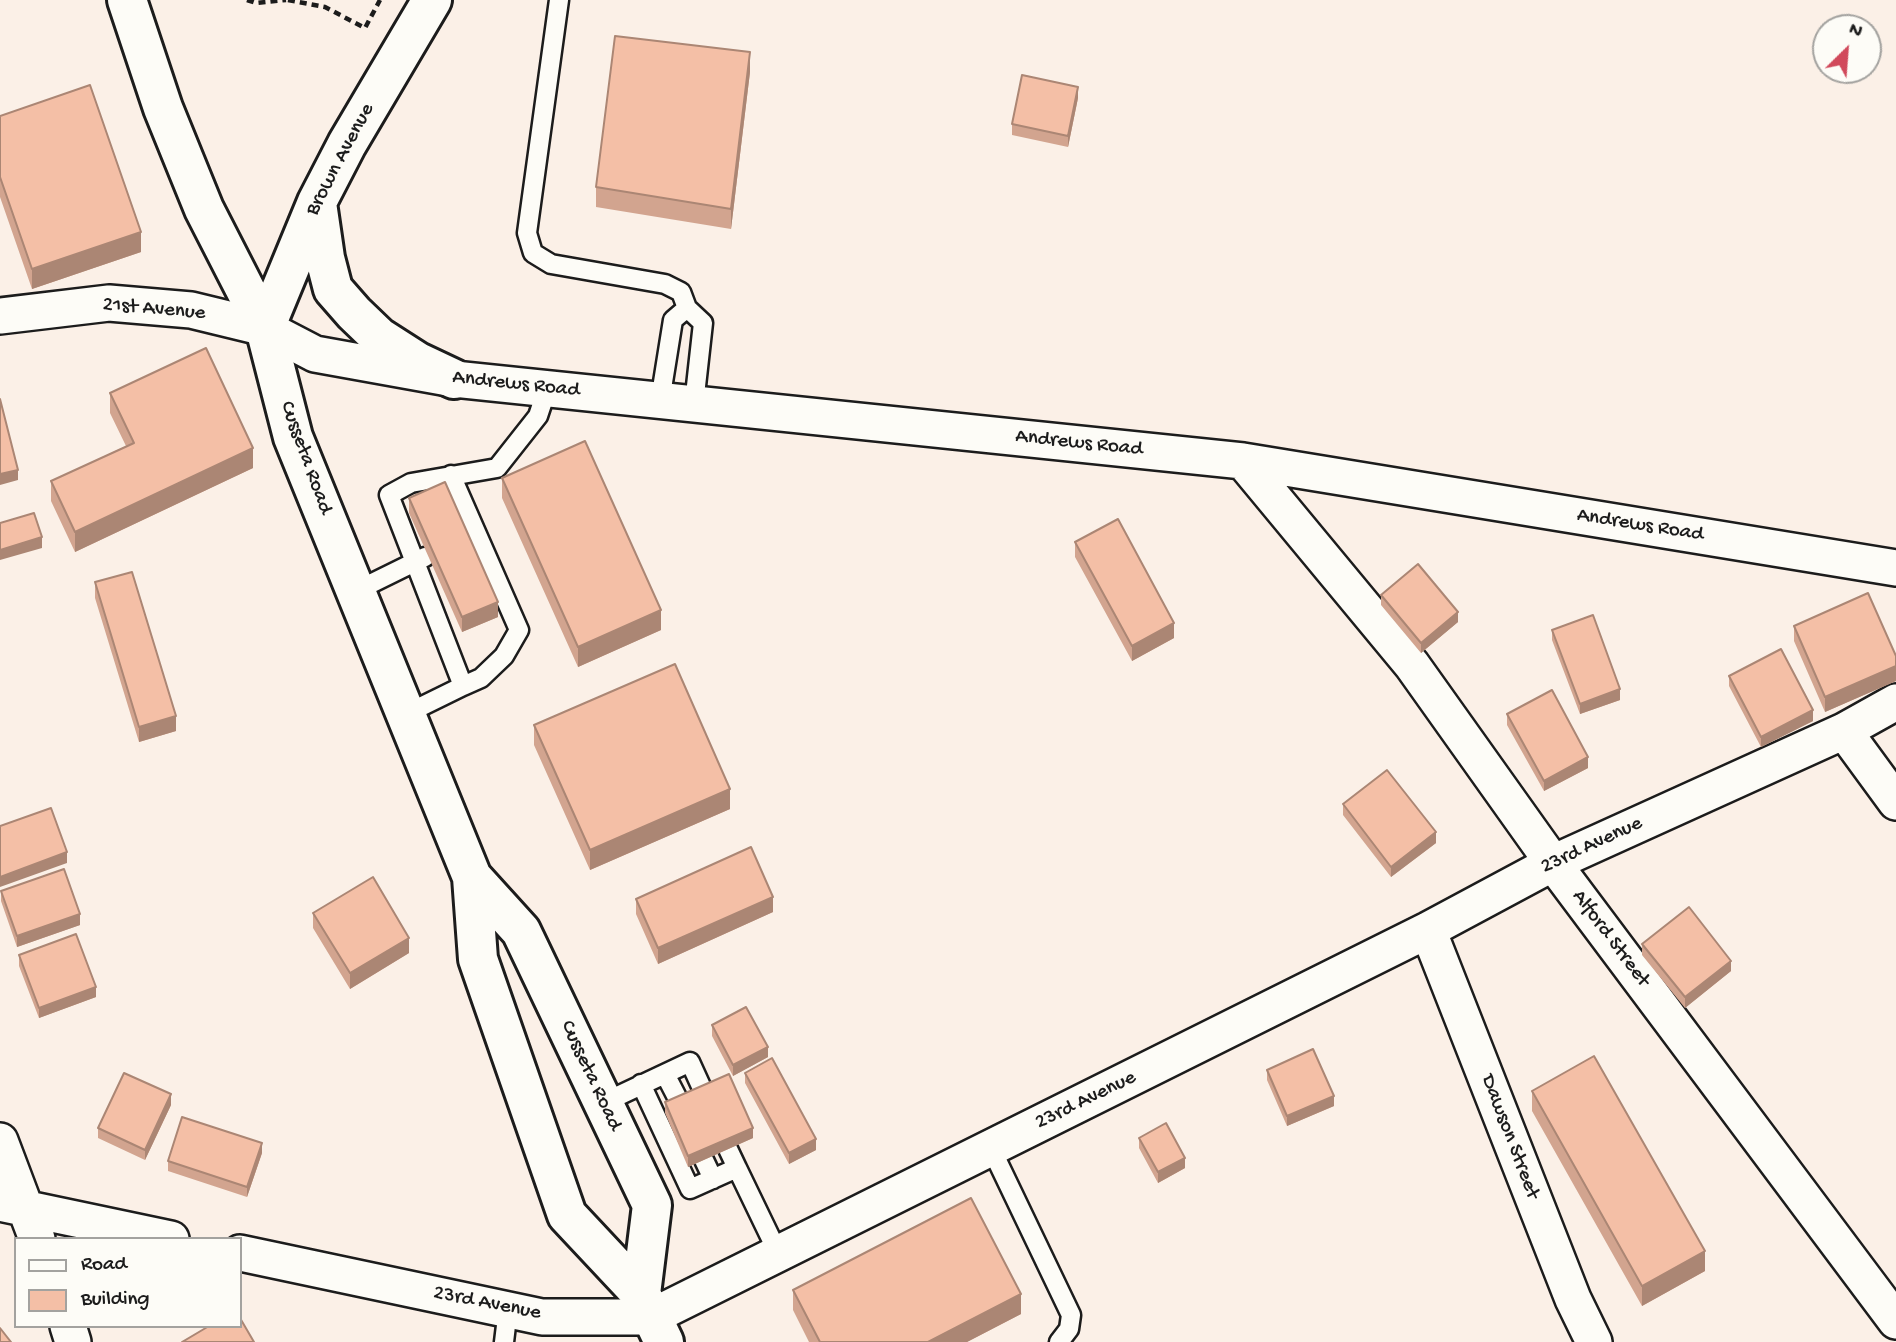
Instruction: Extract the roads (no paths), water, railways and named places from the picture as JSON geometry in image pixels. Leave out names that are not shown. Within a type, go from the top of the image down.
[{"type":"street","name":"Cusseta Road","points":[[127,0],[163,108],[204,209],[265,328],[293,437],[472,877],[478,960],[567,1215],[652,1318]]},
{"type":"street","name":"Brown Avenue","points":[[265,328],[317,202],[347,144],[432,0]]},
{"type":"street","points":[[317,202],[325,258],[333,289],[379,337],[418,362],[453,379]]},
{"type":"street","name":"21st Avenue","points":[[0,316],[109,303],[191,310],[265,328]]},
{"type":"street","name":"Andrews Road","points":[[265,328],[315,354],[453,379],[1243,460],[1896,568]]},
{"type":"street","name":"Alford Street","points":[[1243,460],[1412,665],[1553,863],[1896,1321]]},
{"type":"street","name":"23rd Avenue","points":[[242,1254],[506,1326],[542,1317],[652,1318],[1429,930],[1553,863],[1844,731],[1896,702]]},
{"type":"street","points":[[1844,731],[1896,802]]},
{"type":"street","name":"Cusseta Road","points":[[472,877],[521,931],[652,1205],[652,1318]]},
{"type":"street","name":"Dawson Street","points":[[1429,930],[1573,1300],[1594,1342]]},
{"type":"street","points":[[0,1141],[21,1217],[157,1237]]},
{"type":"lane","points":[[559,0],[527,233],[533,253],[551,264],[664,285],[681,292],[687,307],[703,323],[677,402]]},
{"type":"lane","points":[[677,402],[673,320],[687,307]]},
{"type":"lane","points":[[463,686],[445,616],[421,559],[389,495],[411,483],[497,468],[538,416],[547,389]]},
{"type":"lane","points":[[406,714],[481,678],[504,656],[519,630],[495,593],[470,537],[451,475]]},
{"type":"lane","points":[[356,592],[421,559]]},
{"type":"lane","points":[[603,1103],[690,1062],[705,1095]]},
{"type":"lane","points":[[665,1074],[681,1105]]},
{"type":"lane","points":[[641,1084],[690,1189],[737,1168]]},
{"type":"lane","points":[[990,1148],[1071,1315],[1069,1329],[1059,1342]]},
{"type":"lane","points":[[728,1149],[778,1253]]},
{"type":"lane","points":[[704,1160],[713,1179]]}]
